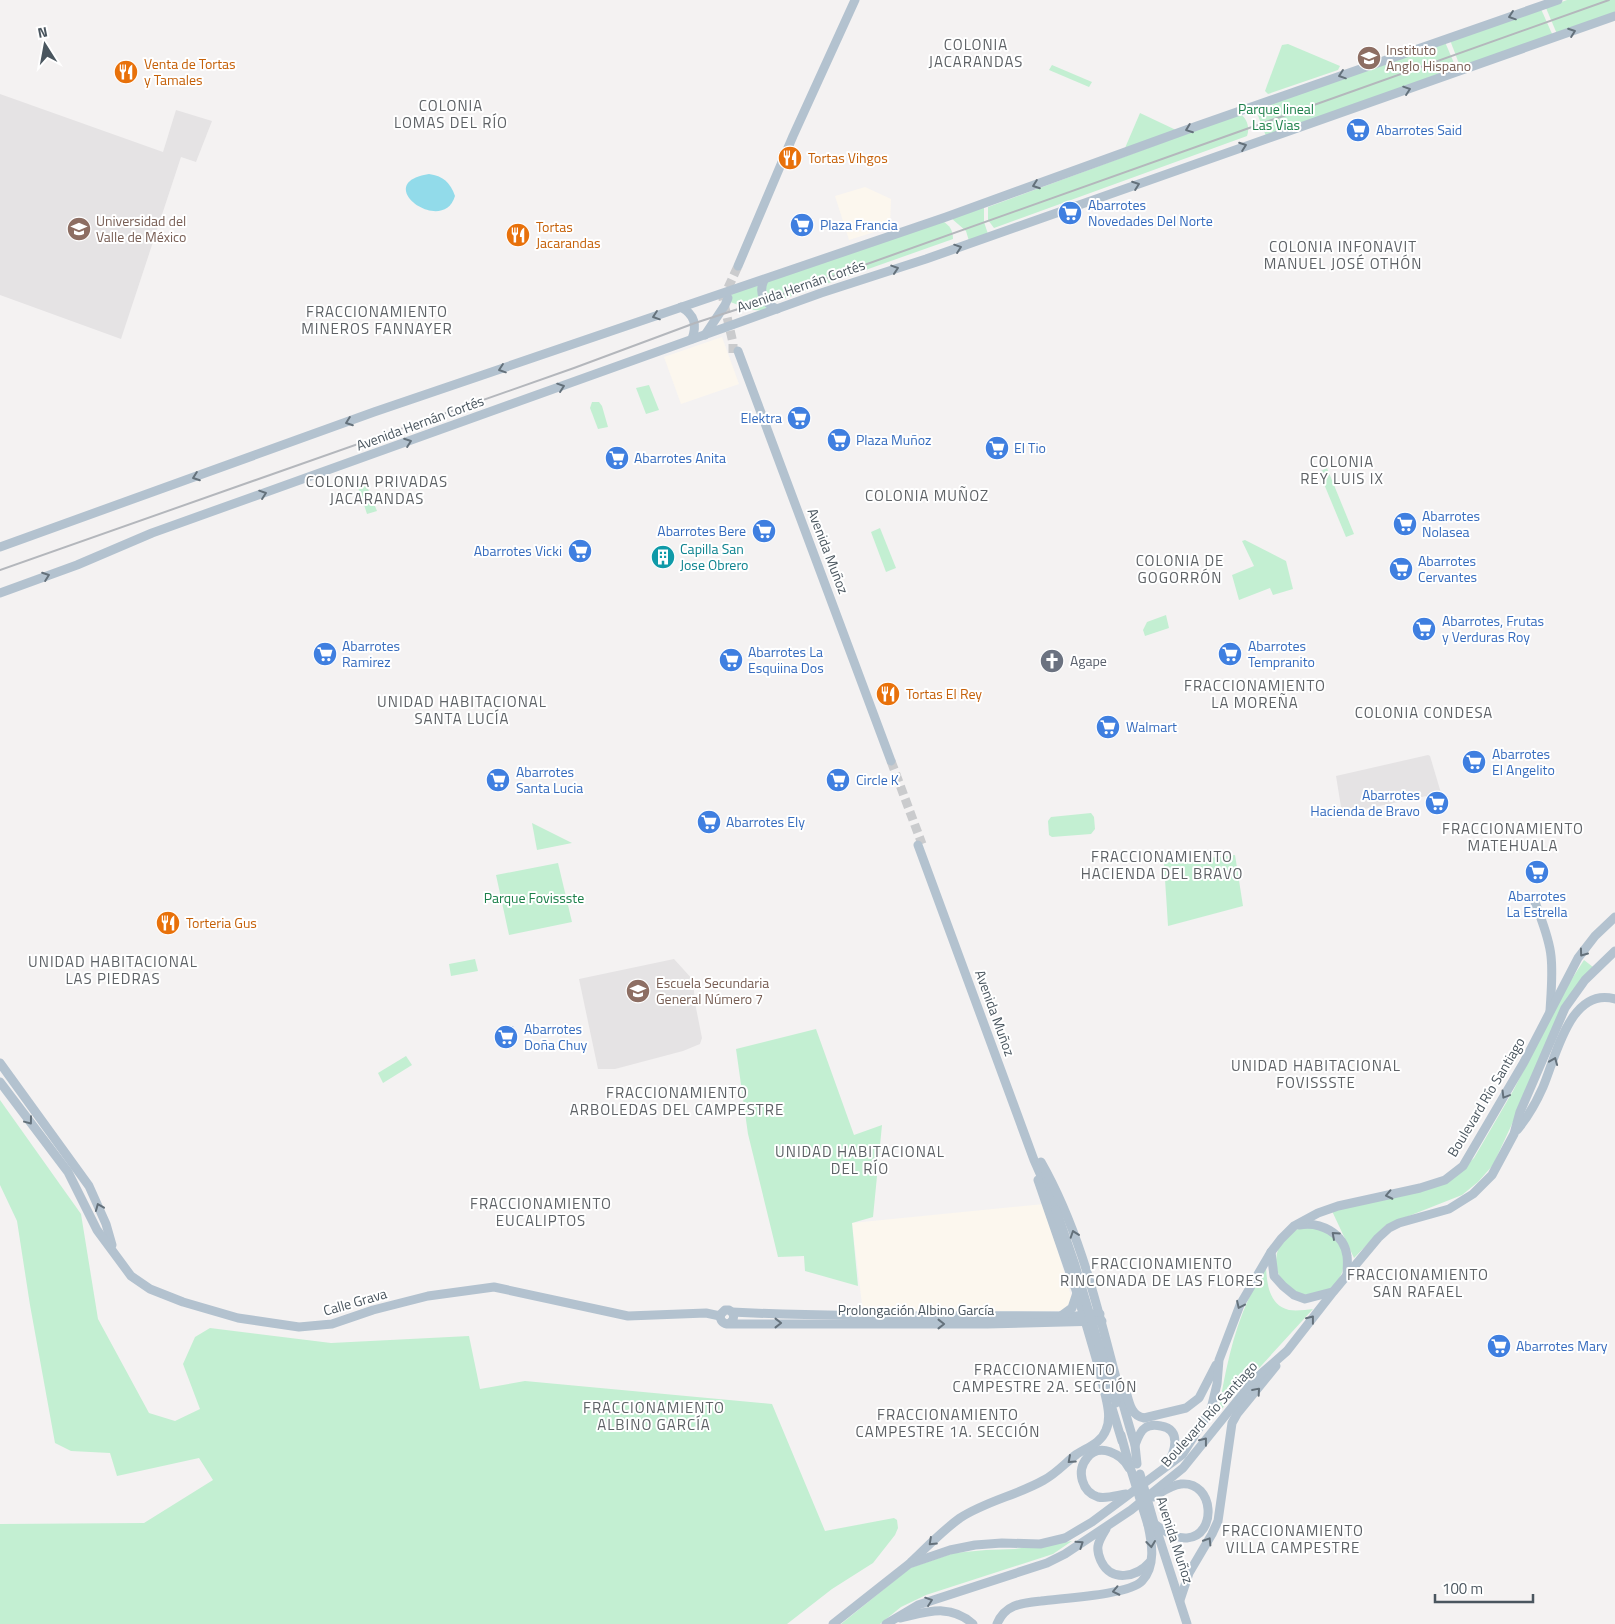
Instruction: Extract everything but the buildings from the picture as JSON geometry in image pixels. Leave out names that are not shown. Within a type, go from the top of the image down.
[{"type":"main road","points":[[738,266],[855,0]]},
{"type":"main road","name":"Avenida Hernán Cortés","points":[[0,547],[374,412],[984,204],[1197,126],[1558,0]]},
{"type":"main road","name":"Avenida Hernán Cortés","points":[[0,593],[77,565],[152,533],[692,339],[926,259],[1615,16]]},
{"type":"main road","points":[[764,280],[761,286],[762,296],[769,305],[777,309]]},
{"type":"main road","points":[[705,335],[728,298]]},
{"type":"main road","points":[[681,307],[692,315],[695,323],[692,339]]},
{"type":"main road","name":"Avenida Muñoz","points":[[736,352],[890,761]]},
{"type":"main road","name":"Avenida Muñoz","points":[[920,845],[1038,1162],[1048,1181],[1048,1189],[1075,1265],[1115,1409],[1187,1624]]},
{"type":"main road","points":[[1534,899],[1551,956],[1550,1014]]},
{"type":"main road","name":"Boulevard Río Santiago","points":[[833,1624],[909,1564],[950,1550],[975,1545],[1002,1543],[1040,1544],[1065,1538],[1092,1522],[1182,1455],[1211,1409],[1217,1384],[1219,1360],[1240,1305],[1271,1252],[1294,1226],[1318,1213],[1338,1206],[1420,1188],[1445,1180],[1463,1166],[1524,1062],[1578,958],[1595,936],[1615,916]]},
{"type":"main road","name":"Boulevard Río Santiago","points":[[888,1622],[918,1605],[1047,1562],[1065,1554],[1131,1510],[1183,1468],[1254,1380],[1287,1351],[1378,1238],[1389,1228],[1399,1223],[1449,1209],[1473,1194],[1492,1175],[1514,1134],[1520,1112],[1566,1008],[1585,980],[1615,951]]},
{"type":"main road","points":[[1514,1134],[1529,1116],[1543,1088],[1572,1016],[1595,998],[1606,996],[1615,999]]},
{"type":"main road","name":"Calle Grava","points":[[0,1063],[89,1186],[106,1224],[114,1253]]},
{"type":"main road","name":"Calle Grava","points":[[0,1082],[68,1172],[97,1230],[131,1276],[150,1289],[183,1302],[238,1318],[299,1327],[332,1324],[373,1310],[428,1296],[494,1287],[620,1313],[634,1310],[696,1308],[725,1313]]},
{"type":"main road","points":[[909,1564],[940,1534],[972,1511],[1044,1481],[1058,1472],[1075,1456],[1100,1439],[1108,1425],[1101,1377],[1077,1293],[1039,1182],[1038,1162]]},
{"type":"main road","points":[[1038,1162],[1050,1177],[1070,1223],[1101,1318],[1135,1445],[1134,1468]]},
{"type":"main road","points":[[1294,1226],[1307,1223],[1320,1225],[1332,1231],[1342,1241],[1347,1253],[1346,1276]]},
{"type":"main road","points":[[1271,1252],[1274,1276],[1282,1286],[1294,1295],[1305,1299],[1333,1292]]},
{"type":"main road","points":[[1060,1316],[1072,1308],[1077,1293]]},
{"type":"main road","name":"Prolongación Albino García","points":[[725,1313],[734,1318],[730,1323],[987,1324],[1101,1318]]},
{"type":"main road","name":"Prolongación Albino García","points":[[725,1313],[806,1316],[1060,1316],[1084,1319]]},
{"type":"main road","points":[[1106,1337],[1132,1408],[1138,1417],[1144,1418],[1186,1408],[1199,1398],[1219,1360]]},
{"type":"main road","points":[[1180,1600],[1189,1573],[1218,1521],[1232,1423],[1287,1351]]},
{"type":"main road","points":[[1101,1377],[1115,1409]]},
{"type":"main road","name":"Avenida Muñoz","points":[[1115,1409],[1122,1441],[1134,1468]]},
{"type":"main road","points":[[1135,1445],[1147,1426],[1157,1425],[1169,1429],[1173,1434],[1175,1447],[1173,1456],[1164,1469]]},
{"type":"main road","points":[[1130,1493],[1098,1496],[1090,1492],[1085,1486],[1081,1473],[1086,1458],[1091,1454],[1107,1451],[1121,1457],[1134,1468]]},
{"type":"main road","points":[[997,1624],[1004,1611],[1020,1603],[1104,1594],[1129,1588],[1142,1582],[1148,1570],[1152,1554],[1152,1524],[1180,1538],[1188,1538],[1196,1536],[1204,1527],[1209,1515],[1206,1499],[1202,1492],[1195,1487],[1182,1484],[1173,1486],[1131,1510]]},
{"type":"main road","points":[[1109,1524],[1101,1537],[1098,1552],[1106,1569],[1117,1575],[1130,1575],[1144,1568],[1150,1562]]},
{"type":"main road","points":[[888,1622],[930,1611],[942,1610],[962,1615],[973,1624]]},
{"type":"shaded area","name":"Universidad del Valle de México","points":[[0,94],[163,152],[176,110],[212,121],[196,162],[181,157],[121,339],[0,295]]},
{"type":"shaded area","points":[[865,187],[891,199],[890,227],[849,240],[835,196]]},
{"type":"shaded area","points":[[722,337],[739,384],[681,404],[664,357]]},
{"type":"shaded area","points":[[1430,756],[1441,793],[1342,813],[1336,776]]},
{"type":"shaded area","points":[[674,959],[693,980],[695,1003],[702,1038],[700,1044],[683,1051],[615,1069],[598,1069],[579,979]]},
{"type":"shaded area","points":[[1044,1204],[1071,1296],[1069,1304],[1062,1311],[863,1312],[852,1223]]},
{"type":"green space","points":[[1567,0],[1615,0],[1615,13],[1557,34],[1546,8]]},
{"type":"green space","points":[[1541,9],[1553,36],[1461,69],[1450,40]]},
{"type":"green space","name":"Parque lineal Las Vias","points":[[1445,42],[1457,70],[1266,136],[1255,108]]},
{"type":"green space","points":[[1288,44],[1340,66],[1338,70],[1268,94],[1265,91],[1282,45]]},
{"type":"green space","points":[[1052,65],[1092,82],[1089,87],[1049,70]]},
{"type":"green space","points":[[1140,113],[1176,130],[1125,148]]},
{"type":"green space","name":"Parque lineal Las Vias","points":[[1240,114],[1247,124],[1247,136],[994,228],[988,220],[988,207]]},
{"type":"green space","points":[[984,207],[984,222],[988,234],[969,241],[966,231],[951,218]]},
{"type":"green space","points":[[942,221],[950,228],[953,239],[775,302],[770,302],[764,286],[766,281]]},
{"type":"green space","points":[[759,284],[771,309],[760,311],[730,302],[732,293]]},
{"type":"green space","points":[[649,385],[659,410],[646,414],[636,388]]},
{"type":"green space","points":[[592,402],[599,402],[602,406],[608,427],[598,429],[590,408]]},
{"type":"green space","points":[[1327,468],[1354,534],[1346,537],[1319,472]]},
{"type":"green space","points":[[366,484],[377,511],[367,514],[358,487]]},
{"type":"green space","points":[[880,528],[896,568],[886,572],[871,532]]},
{"type":"green space","points":[[1245,540],[1286,561],[1293,589],[1273,595],[1270,588],[1239,600],[1232,575],[1254,566],[1242,541]]},
{"type":"green space","points":[[1166,615],[1169,628],[1145,636],[1143,630],[1147,622]]},
{"type":"green space","points":[[1091,813],[1094,817],[1095,829],[1091,834],[1052,837],[1049,835],[1048,821],[1051,817]]},
{"type":"green space","points":[[532,823],[572,843],[537,850]]},
{"type":"green space","points":[[1235,855],[1243,906],[1168,926],[1164,863]]},
{"type":"green space","name":"Parque Fovissste","points":[[558,863],[572,922],[509,935],[496,875]]},
{"type":"green space","points":[[475,959],[478,971],[451,976],[449,964]]},
{"type":"green space","points":[[1584,960],[1593,967],[1573,992],[1493,1165],[1478,1182],[1462,1195],[1386,1225],[1354,1258],[1332,1211],[1449,1182],[1474,1158],[1513,1091],[1566,988]]},
{"type":"green space","points":[[816,1029],[854,1135],[882,1125],[873,1217],[852,1223],[858,1286],[805,1271],[804,1256],[778,1257],[748,1134],[736,1049]]},
{"type":"green space","points":[[406,1056],[412,1065],[383,1083],[378,1073]]},
{"type":"green space","points":[[0,1100],[81,1214],[98,1319],[149,1413],[175,1421],[200,1409],[183,1364],[195,1337],[210,1328],[331,1343],[469,1336],[480,1389],[525,1381],[772,1404],[825,1531],[894,1518],[897,1520],[898,1528],[895,1535],[873,1563],[832,1589],[787,1624],[0,1624],[0,1524],[144,1523],[213,1480],[199,1458],[117,1476],[110,1453],[71,1451],[55,1443],[17,1221],[0,1185]]},
{"type":"green space","points":[[1310,1227],[1323,1230],[1334,1237],[1341,1248],[1344,1261],[1341,1274],[1334,1285],[1323,1292],[1310,1295],[1297,1292],[1286,1285],[1279,1274],[1276,1261],[1279,1248],[1286,1237],[1297,1230]]},
{"type":"green space","points":[[1266,1267],[1268,1287],[1277,1304],[1289,1310],[1313,1309],[1218,1413],[1226,1369],[1238,1326],[1251,1294]]},
{"type":"green space","points":[[1072,1541],[1053,1554],[926,1595],[901,1607],[880,1624],[841,1624],[910,1568],[954,1553],[1015,1549]]},
{"type":"water","points":[[429,174],[442,178],[451,187],[455,196],[448,207],[437,211],[426,209],[415,204],[408,196],[406,187],[412,179]]},
{"type":"tunnel","points":[[733,353],[733,343],[723,299],[738,266]]},
{"type":"tunnel","points":[[891,761],[922,844]]},
{"type":"railway","points":[[0,570],[1609,0]]},
{"type":"place","name":"Instituto Anglo Hispano","points":[[1369,58]]},
{"type":"place","name":"Venta de Tortas y Tamales","points":[[126,72]]},
{"type":"place","name":"Abarrotes Said","points":[[1358,130]]},
{"type":"place","name":"Tortas Vihgos","points":[[790,158]]},
{"type":"place","name":"Abarrotes Novedades Del Norte","points":[[1070,213]]},
{"type":"place","name":"Plaza Francia","points":[[802,225]]},
{"type":"place","name":"Universidad del Valle de México","points":[[79,229]]},
{"type":"place","name":"Tortas Jacarandas","points":[[518,235]]},
{"type":"place","name":"Elektra","points":[[799,418]]},
{"type":"place","name":"Plaza Muñoz","points":[[839,440]]},
{"type":"place","name":"El Tio","points":[[997,448]]},
{"type":"place","name":"Abarrotes Anita","points":[[617,458]]},
{"type":"place","name":"Abarrotes Nolasea","points":[[1405,524]]},
{"type":"place","name":"Abarrotes Bere","points":[[764,531]]},
{"type":"place","name":"Abarrotes Vicki","points":[[580,551]]},
{"type":"place","name":"Capilla San Jose Obrero","points":[[663,557]]},
{"type":"place","name":"Abarrotes Cervantes","points":[[1401,569]]},
{"type":"place","name":"Abarrotes, Frutas y Verduras Roy","points":[[1424,629]]},
{"type":"place","name":"Abarrotes Ramirez","points":[[325,654]]},
{"type":"place","name":"Abarrotes Tempranito","points":[[1230,654]]},
{"type":"place","name":"Abarrotes La Esquiina Dos","points":[[731,660]]},
{"type":"place","name":"Agape","points":[[1052,661]]},
{"type":"place","name":"Tortas El Rey","points":[[888,694]]},
{"type":"place","name":"Walmart","points":[[1108,727]]},
{"type":"place","name":"Abarrotes El Angelito","points":[[1474,762]]},
{"type":"place","name":"Abarrotes Santa Lucia","points":[[498,780]]},
{"type":"place","name":"Circle K","points":[[838,780]]},
{"type":"place","name":"Abarrotes Hacienda de Bravo","points":[[1437,803]]},
{"type":"place","name":"Abarrotes Ely","points":[[709,822]]},
{"type":"place","name":"Abarrotes La Estrella","points":[[1537,872]]},
{"type":"place","name":"Torteria Gus","points":[[168,923]]},
{"type":"place","name":"Escuela Secundaria General Número 7","points":[[638,991]]},
{"type":"place","name":"Abarrotes Doña Chuy","points":[[506,1037]]},
{"type":"place","name":"Abarrotes Mary","points":[[1499,1346]]},
{"type":"district","name":"COLONIA JACARANDAS","points":[[976,54]]},
{"type":"district","name":"COLONIA LOMAS DEL RÍO","points":[[451,114]]},
{"type":"district","name":"COLONIA INFONAVIT MANUEL JOSÉ OTHÓN","points":[[1343,256]]},
{"type":"district","name":"FRACCIONAMIENTO MINEROS FANNAYER","points":[[377,320]]},
{"type":"district","name":"COLONIA REY LUIS IX","points":[[1342,470]]},
{"type":"district","name":"COLONIA PRIVADAS JACARANDAS","points":[[377,490]]},
{"type":"district","name":"COLONIA MUÑOZ","points":[[927,496]]},
{"type":"district","name":"COLONIA DE GOGORRÓN","points":[[1180,570]]},
{"type":"district","name":"FRACCIONAMIENTO LA MOREÑA","points":[[1255,694]]},
{"type":"district","name":"UNIDAD HABITACIONAL SANTA LUCÍA","points":[[462,710]]},
{"type":"district","name":"COLONIA CONDESA","points":[[1424,713]]},
{"type":"district","name":"FRACCIONAMIENTO MATEHUALA","points":[[1513,838]]},
{"type":"district","name":"FRACCIONAMIENTO HACIENDA DEL BRAVO","points":[[1162,866]]},
{"type":"district","name":"UNIDAD HABITACIONAL LAS PIEDRAS","points":[[113,970]]},
{"type":"district","name":"UNIDAD HABITACIONAL FOVISSSTE","points":[[1316,1074]]},
{"type":"district","name":"FRACCIONAMIENTO ARBOLEDAS DEL CAMPESTRE","points":[[677,1102]]},
{"type":"district","name":"UNIDAD HABITACIONAL DEL RÍO","points":[[860,1160]]},
{"type":"district","name":"FRACCIONAMIENTO EUCALIPTOS","points":[[541,1212]]},
{"type":"district","name":"FRACCIONAMIENTO RINCONADA DE LAS FLORES","points":[[1162,1272]]},
{"type":"district","name":"FRACCIONAMIENTO SAN RAFAEL","points":[[1418,1284]]},
{"type":"district","name":"FRACCIONAMIENTO CAMPESTRE 2A. SECCIÓN","points":[[1045,1378]]},
{"type":"district","name":"FRACCIONAMIENTO ALBINO GARCÍA","points":[[654,1416]]},
{"type":"district","name":"FRACCIONAMIENTO CAMPESTRE 1A. SECCIÓN","points":[[948,1424]]},
{"type":"district","name":"FRACCIONAMIENTO VILLA CAMPESTRE","points":[[1293,1540]]}]
